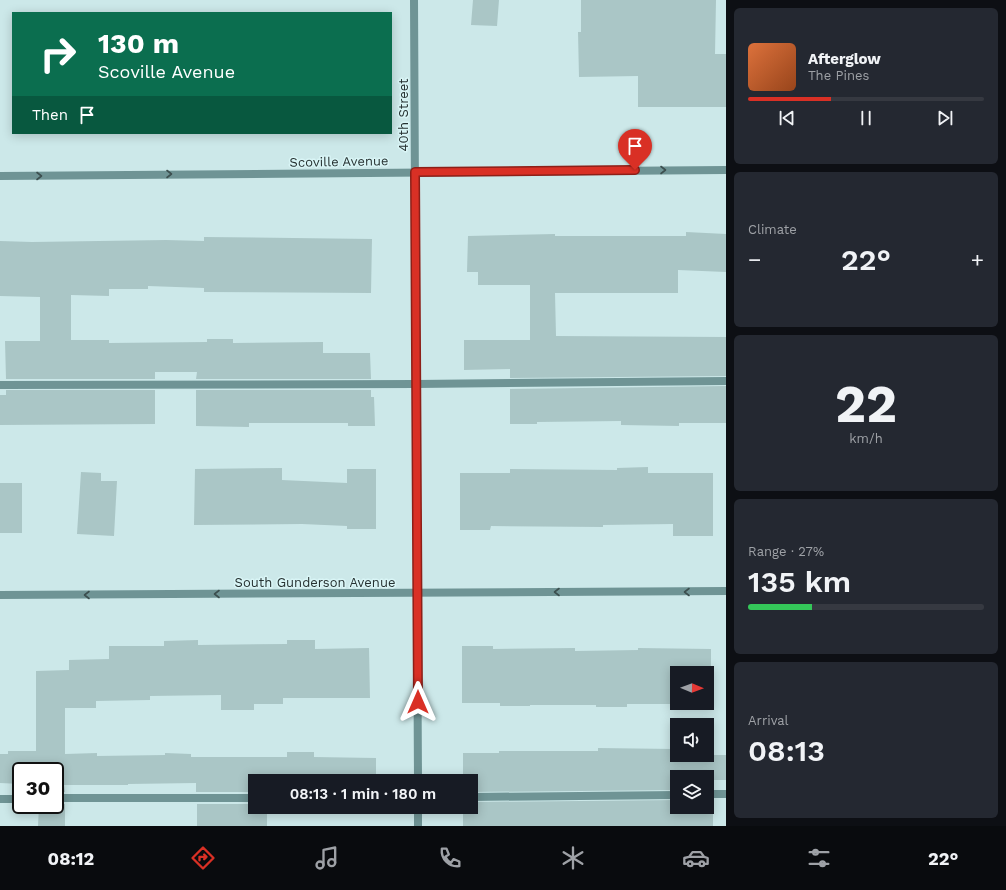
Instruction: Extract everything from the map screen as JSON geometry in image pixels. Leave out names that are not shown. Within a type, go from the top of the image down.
[{"type":"street","name":"40th Street","points":[[414,0],[418,774]]},
{"type":"street","name":"Scoville Avenue","points":[[0,176],[726,170]]},
{"type":"street","points":[[0,385],[416,384],[726,381]]},
{"type":"street","name":"South Gunderson Avenue","points":[[0,595],[726,591]]},
{"type":"street","points":[[714,794],[726,794]]},
{"type":"street","points":[[478,797],[670,795]]},
{"type":"street","points":[[64,798],[248,798]]},
{"type":"street","points":[[0,799],[12,799]]},
{"type":"street","points":[[418,814],[418,826]]},
{"type":"building","points":[[473,0],[499,0],[497,26],[471,25]]},
{"type":"building","points":[[581,0],[716,0],[715,54],[726,54],[726,107],[638,107],[638,76],[579,77],[578,32],[581,32]]},
{"type":"building","points":[[686,232],[726,234],[726,272],[678,270],[678,293],[555,293],[556,336],[726,337],[726,376],[510,378],[510,369],[464,370],[464,340],[530,340],[530,285],[478,285],[478,272],[467,272],[468,236],[555,234],[555,236],[686,236]]},
{"type":"building","points":[[204,237],[372,239],[371,293],[204,292],[204,288],[148,286],[148,289],[109,289],[109,296],[71,295],[71,340],[109,340],[109,343],[207,342],[207,339],[233,339],[233,343],[323,342],[323,353],[370,353],[371,379],[196,379],[197,372],[155,372],[155,379],[6,379],[5,341],[40,341],[40,297],[0,296],[0,241],[204,241]]},
{"type":"building","points":[[726,386],[726,423],[679,423],[679,426],[621,425],[621,421],[537,422],[537,424],[510,424],[510,389]]},
{"type":"building","points":[[6,390],[155,390],[155,424],[0,425],[0,395],[6,395]]},
{"type":"building","points":[[196,390],[371,390],[371,397],[374,397],[375,426],[348,426],[348,423],[249,423],[249,427],[196,426]]},
{"type":"building","points":[[648,467],[648,473],[713,473],[713,536],[673,536],[673,524],[603,525],[603,527],[491,526],[490,530],[460,530],[460,473],[510,473],[510,469],[617,470],[617,468]]},
{"type":"building","points":[[282,468],[282,480],[347,483],[347,469],[376,469],[376,529],[347,529],[347,526],[302,524],[194,525],[195,469]]},
{"type":"building","points":[[81,472],[101,473],[101,481],[117,481],[114,536],[77,534]]},
{"type":"building","points":[[0,483],[22,483],[22,533],[0,533]]},
{"type":"building","points":[[198,640],[198,645],[287,644],[287,640],[315,640],[315,649],[369,648],[370,698],[283,698],[283,704],[254,704],[254,710],[221,710],[221,695],[150,696],[150,700],[96,701],[96,708],[65,708],[65,754],[97,753],[97,756],[165,755],[165,753],[191,754],[191,757],[287,757],[287,752],[314,752],[314,757],[376,758],[376,774],[248,774],[248,792],[196,792],[196,783],[64,785],[64,762],[12,762],[12,784],[0,783],[0,754],[8,754],[8,751],[36,751],[36,671],[69,670],[69,660],[109,659],[109,646],[164,646],[164,641]]},
{"type":"building","points":[[462,646],[493,646],[493,649],[575,648],[575,651],[638,650],[638,648],[711,649],[711,666],[670,666],[670,704],[627,704],[627,707],[596,707],[596,705],[500,706],[500,703],[462,703]]},
{"type":"building","points":[[598,748],[670,749],[670,762],[714,762],[714,755],[726,755],[726,780],[714,780],[714,770],[670,770],[670,790],[478,792],[478,774],[463,774],[463,753],[499,753],[499,751],[598,751]]},
{"type":"building","points":[[670,800],[670,814],[713,814],[713,826],[463,826],[463,814],[478,814],[478,802]]},
{"type":"building","points":[[65,804],[65,826],[38,826],[39,814],[64,814]]},
{"type":"building","points":[[197,804],[248,804],[248,814],[267,814],[267,826],[197,826]]},
{"type":"route","points":[[418,702],[415,172],[635,170]]}]
